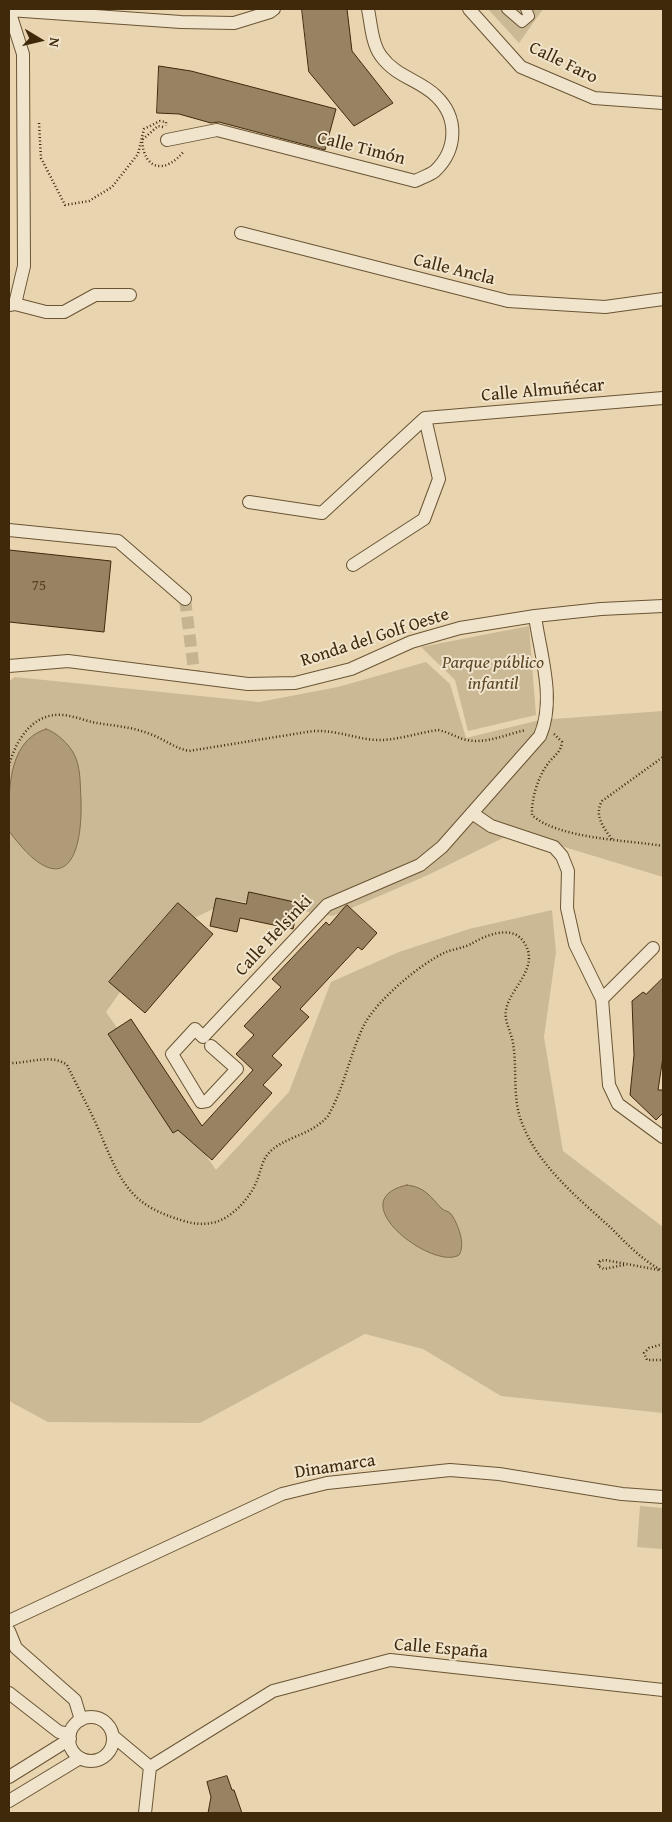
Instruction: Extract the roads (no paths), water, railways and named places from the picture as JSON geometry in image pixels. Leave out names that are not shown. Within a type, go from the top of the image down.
[{"type":"street","points":[[130,295],[95,295],[64,312],[46,312],[12,304],[24,266],[23,54],[9,10],[181,22],[234,22],[270,12],[274,9]]},
{"type":"street","name":"Calle Timón","points":[[166,134],[217,130],[414,181],[434,171],[446,156],[454,135],[450,117],[436,96],[397,73],[380,56],[372,34],[368,9]]},
{"type":"street","name":"Calle Faro","points":[[469,9],[521,66],[594,98],[663,103]]},
{"type":"street","points":[[507,9],[522,22],[529,16],[526,9]]},
{"type":"street","name":"Calle Ancla","points":[[241,233],[508,301],[605,307],[663,299]]},
{"type":"street","name":"Calle Almuñécar","points":[[425,418],[663,398]]},
{"type":"street","points":[[249,502],[322,513],[425,418],[439,479],[424,519],[353,565]]},
{"type":"street","points":[[9,530],[118,541],[185,599]]},
{"type":"street","name":"Ronda del Golf Oeste","points":[[9,666],[68,661],[248,684],[295,683],[352,669],[411,642],[452,631],[534,616],[601,609],[663,606]]},
{"type":"street","name":"Calle Helsinki","points":[[211,1046],[237,1069],[207,1101],[201,1102],[172,1054],[195,1029],[203,1037],[327,905],[420,865],[442,847],[540,736],[546,722],[548,705],[534,616]]},
{"type":"street","points":[[472,813],[491,826],[554,847],[562,856],[568,871],[567,908],[575,944],[602,999],[609,1085],[618,1104],[663,1137]]},
{"type":"street","points":[[602,999],[653,948]]},
{"type":"street","name":"Dinamarca","points":[[9,1621],[282,1494],[327,1483],[450,1470],[498,1474],[622,1494],[663,1498]]},
{"type":"street","points":[[9,1631],[16,1648],[75,1700],[81,1720]]},
{"type":"street","name":"Calle España","points":[[150,1767],[273,1691],[390,1660],[663,1690]]},
{"type":"street","points":[[9,1693],[59,1732],[70,1736]]},
{"type":"street","points":[[9,1777],[70,1736],[81,1720],[92,1717],[100,1718],[111,1728],[113,1736],[111,1750],[94,1761],[80,1758],[72,1750],[70,1736]]},
{"type":"street","points":[[113,1736],[150,1767],[145,1813]]},
{"type":"street","points":[[9,1801],[80,1758]]},
{"type":"tunnel","points":[[185,599],[195,679]]},
{"type":"park label","name":"Parque público infantil","points":[[493,673]]}]
